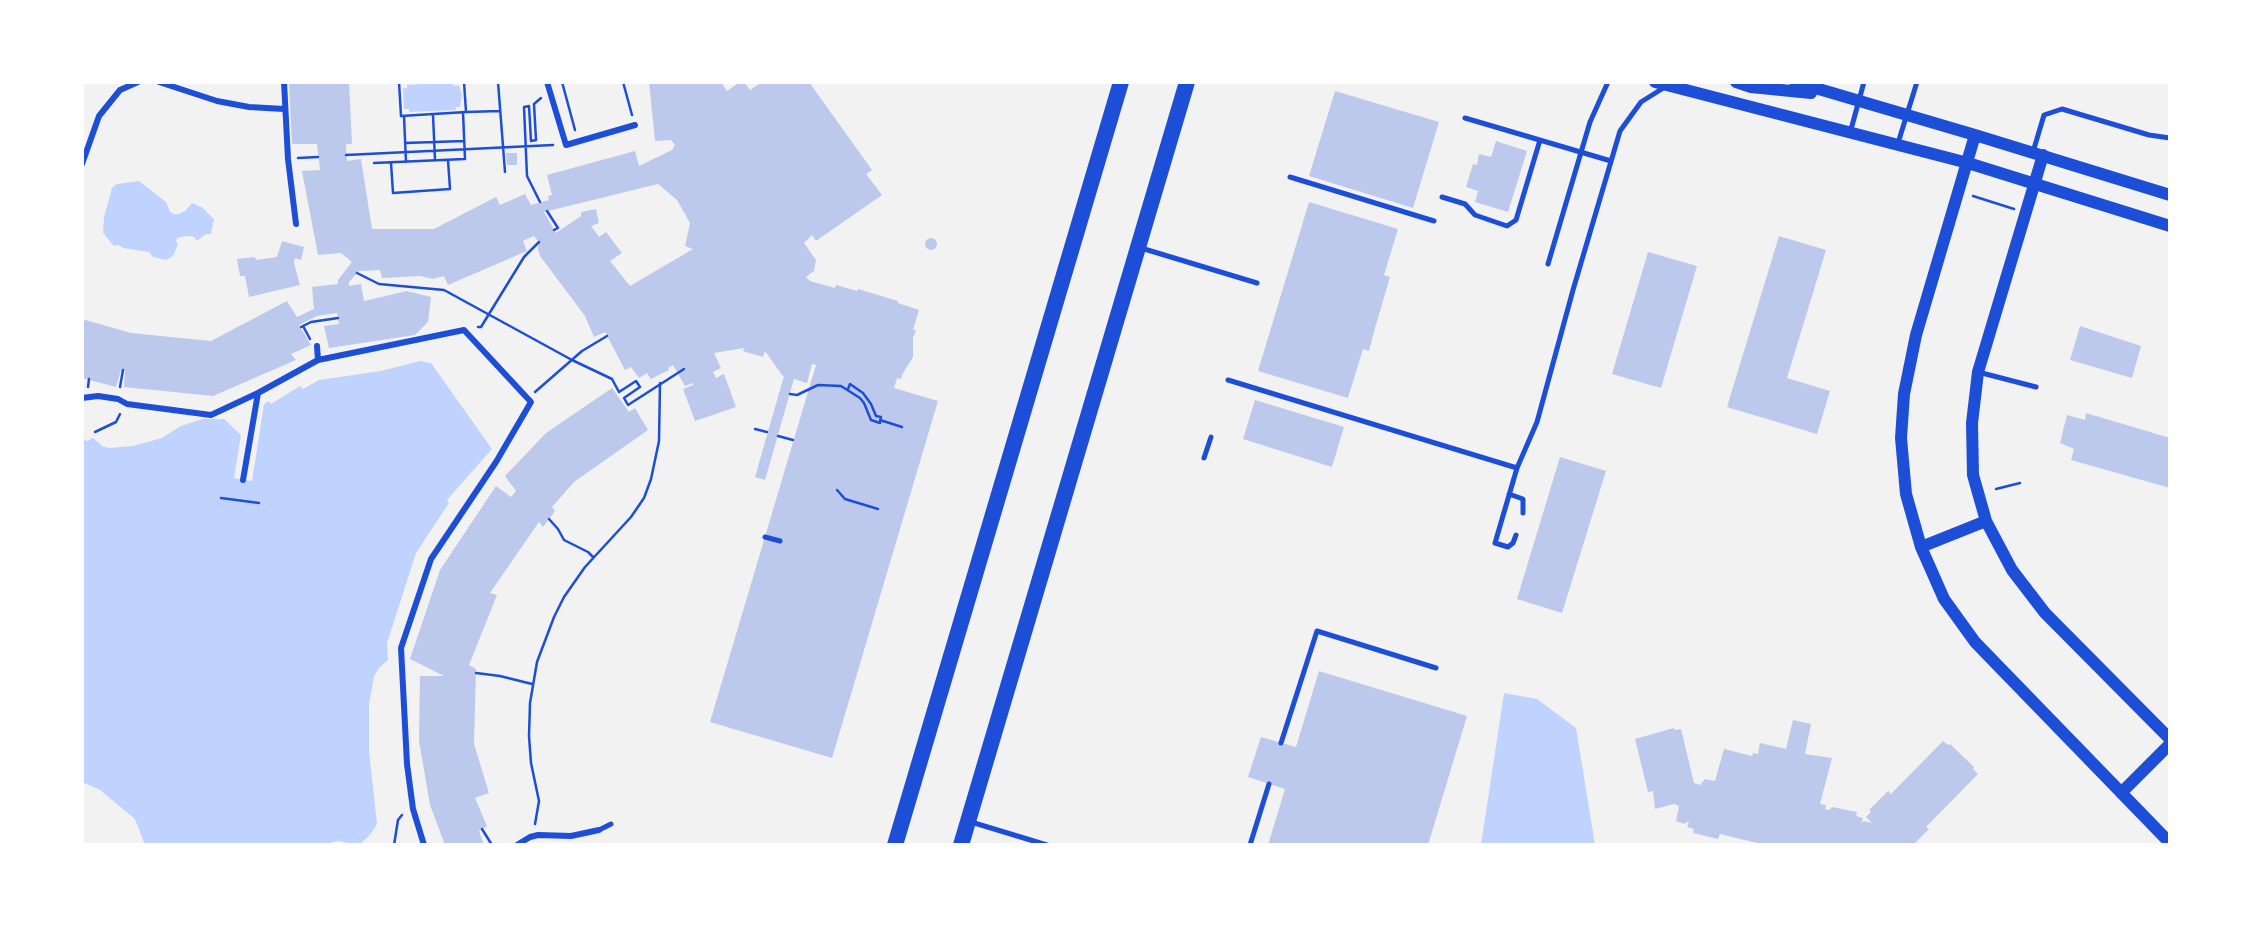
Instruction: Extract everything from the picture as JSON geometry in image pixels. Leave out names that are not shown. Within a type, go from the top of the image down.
[{"type":"main road","points":[[895,845],[1121,82]]},
{"type":"main road","points":[[961,845],[1186,82]]},
{"type":"street","points":[[82,164],[99,116],[120,90],[138,82]]},
{"type":"street","points":[[159,82],[225,102],[284,110]]},
{"type":"street","points":[[284,82],[288,159],[296,224]]},
{"type":"street","points":[[1736,82],[1751,87],[1846,97]]},
{"type":"street","points":[[1795,82],[2170,195]]},
{"type":"street","points":[[547,84],[566,145],[635,125]]},
{"type":"street","points":[[1661,84],[1968,163],[2170,226]]},
{"type":"street","points":[[1975,135],[1916,335],[1905,394],[1901,438],[1906,494],[1921,547],[1944,600],[1975,642],[2170,844]]},
{"type":"street","points":[[2038,154],[2035,183],[1978,372],[1972,423],[1973,475],[1986,521],[2012,570],[2045,613],[2170,741],[2121,793]]},
{"type":"street","points":[[82,398],[98,396],[211,415],[318,360],[464,330],[531,402],[496,462],[432,559],[401,648],[407,764],[413,809],[424,845]]},
{"type":"street","points":[[317,346],[318,360]]},
{"type":"street","points":[[243,480],[258,393]]},
{"type":"street","points":[[1921,547],[1986,521]]},
{"type":"street","points":[[516,845],[538,835],[582,835],[599,830]]},
{"type":"lane","points":[[1548,264],[1590,122],[1608,82]]},
{"type":"lane","points":[[1850,133],[1864,82]]},
{"type":"lane","points":[[1897,145],[1917,82]]},
{"type":"lane","points":[[1516,535],[1508,547],[1495,543],[1517,468],[1537,422],[1620,131],[1641,102],[1661,84]]},
{"type":"lane","points":[[2038,154],[2044,115],[2062,109],[2149,135],[2170,138]]},
{"type":"lane","points":[[1465,118],[1611,161]]},
{"type":"lane","points":[[1442,197],[1465,204],[1475,215],[1507,226],[1516,220],[1539,140]]},
{"type":"lane","points":[[1290,177],[1434,221]]},
{"type":"lane","points":[[1138,248],[1257,283]]},
{"type":"lane","points":[[1978,372],[2036,387]]},
{"type":"lane","points":[[1228,380],[1517,468]]},
{"type":"lane","points":[[1204,458],[1211,437]]},
{"type":"lane","points":[[1509,494],[1523,499],[1523,513]]},
{"type":"lane","points":[[765,537],[780,541]]},
{"type":"lane","points":[[1281,743],[1317,631],[1436,668]]},
{"type":"lane","points":[[1250,845],[1269,784]]},
{"type":"lane","points":[[968,821],[1048,845]]},
{"type":"lane","points":[[599,830],[611,824]]},
{"type":"path","points":[[399,82],[401,116],[500,110]]},
{"type":"path","points":[[374,163],[465,159],[464,82]]},
{"type":"path","points":[[498,82],[505,172]]},
{"type":"path","points":[[562,82],[578,141]]},
{"type":"path","points":[[623,82],[635,125]]},
{"type":"path","points":[[540,202],[527,176],[524,107],[529,106],[531,141],[536,140],[534,104],[542,98],[542,89],[547,84]]},
{"type":"path","points":[[433,114],[435,160]]},
{"type":"path","points":[[404,115],[406,162]]},
{"type":"path","points":[[405,143],[464,141]]},
{"type":"path","points":[[346,155],[558,145]]},
{"type":"path","points":[[288,159],[318,156]]},
{"type":"path","points":[[391,163],[393,193],[450,189],[448,160]]},
{"type":"path","points":[[1970,195],[2015,209]]},
{"type":"path","points":[[547,211],[558,228],[554,230]]},
{"type":"path","points":[[464,330],[481,327],[524,257],[539,242]]},
{"type":"path","points":[[357,273],[379,284],[444,290],[612,379],[619,392],[636,381],[640,387],[624,398],[628,405],[684,369]]},
{"type":"path","points":[[301,327],[311,322],[338,318]]},
{"type":"path","points":[[531,402],[536,391],[582,351],[607,336]]},
{"type":"path","points":[[95,432],[116,422],[123,370]]},
{"type":"path","points":[[530,837],[539,801],[530,747],[532,684],[537,662],[554,617],[569,589],[644,498],[659,441],[660,383]]},
{"type":"path","points":[[790,394],[797,395],[811,387],[825,384],[848,389],[850,384],[863,393],[876,416],[881,417],[880,420],[902,426]]},
{"type":"path","points":[[755,429],[767,432]]},
{"type":"path","points":[[778,436],[793,440]]},
{"type":"path","points":[[1996,489],[2020,483]]},
{"type":"path","points":[[837,490],[845,499],[878,509]]},
{"type":"path","points":[[221,498],[259,503]]},
{"type":"path","points":[[549,519],[564,540],[593,557]]},
{"type":"path","points":[[476,673],[532,684]]},
{"type":"path","points":[[394,845],[398,820],[413,809]]},
{"type":"path","points":[[482,829],[492,845]]},
{"type":"water","points":[[453,82],[453,86],[459,85],[462,95],[460,107],[456,107],[456,110],[409,112],[409,109],[404,109],[403,88],[407,88],[407,85]]},
{"type":"water","points":[[139,181],[166,202],[170,212],[174,214],[185,211],[192,203],[203,208],[214,219],[211,234],[206,234],[197,241],[194,237],[177,238],[178,244],[173,256],[166,260],[153,257],[149,252],[114,246],[103,233],[104,217],[112,188],[117,184]]},
{"type":"water","points":[[420,361],[431,363],[492,449],[447,500],[449,503],[416,553],[387,643],[388,660],[374,676],[369,705],[369,751],[377,824],[359,845],[338,841],[320,845],[145,845],[135,819],[100,790],[82,782],[82,438],[87,441],[93,438],[109,448],[133,446],[162,438],[181,426],[203,419],[224,419],[241,435],[234,478],[252,481],[264,404],[269,401],[271,404],[300,386],[303,389],[319,380],[381,371]]},
{"type":"water","points":[[1504,693],[1537,699],[1576,728],[1595,845],[1481,845]]},
{"type":"building","points":[[289,82],[349,82],[352,144],[346,144],[347,161],[361,159],[372,229],[434,229],[496,197],[500,205],[525,194],[531,205],[549,200],[548,196],[552,195],[547,175],[635,151],[639,166],[672,150],[675,145],[671,140],[655,141],[649,82],[721,82],[727,91],[740,82],[744,82],[750,90],[762,82],[809,82],[872,170],[866,174],[882,195],[816,241],[812,235],[804,243],[816,260],[814,271],[806,277],[810,281],[835,288],[836,285],[857,291],[858,289],[919,310],[913,330],[916,330],[913,357],[901,379],[897,378],[894,388],[938,401],[832,758],[710,722],[816,365],[812,364],[807,383],[794,379],[765,480],[755,477],[784,376],[765,351],[763,357],[743,351],[744,348],[714,353],[721,368],[713,372],[716,378],[724,374],[736,407],[695,421],[683,389],[693,383],[685,386],[673,365],[651,379],[647,373],[639,378],[631,367],[625,370],[605,332],[594,337],[585,316],[540,256],[539,242],[534,236],[523,241],[527,251],[448,285],[444,276],[433,279],[420,276],[382,278],[380,270],[359,271],[349,282],[349,286],[361,284],[364,301],[407,291],[431,297],[428,322],[415,335],[329,348],[324,326],[339,324],[337,313],[317,316],[299,325],[311,345],[291,354],[296,360],[213,396],[124,387],[125,370],[121,370],[116,387],[82,378],[82,319],[131,333],[211,341],[287,301],[297,317],[314,309],[312,287],[338,284],[338,280],[352,262],[341,253],[318,255],[302,171],[320,170],[317,144],[292,144]],"holes":[[[658,184],[677,200],[690,223],[685,246],[693,249],[630,286],[610,261],[622,253],[606,232],[599,237],[591,226],[599,223],[596,209],[581,212],[581,216],[556,233],[544,212]]]},
{"type":"building","points":[[1335,91],[1439,122],[1413,208],[1309,176]]},
{"type":"building","points":[[1496,141],[1527,151],[1508,212],[1475,202],[1478,191],[1466,187],[1473,164],[1477,165],[1479,154],[1491,157]]},
{"type":"building","points":[[506,153],[517,153],[517,165],[507,165]]},
{"type":"building","points":[[1309,202],[1398,229],[1384,275],[1390,277],[1369,351],[1363,349],[1348,398],[1258,371]]},
{"type":"building","points":[[1779,236],[1826,250],[1787,378],[1830,391],[1817,434],[1727,407]]},
{"type":"building","points":[[926,239],[936,239],[936,249],[926,249]]},
{"type":"building","points":[[282,241],[304,247],[301,260],[295,258],[294,263],[300,285],[249,297],[245,276],[240,276],[237,259],[277,257]]},
{"type":"building","points":[[1648,252],[1697,266],[1661,388],[1612,374]]},
{"type":"building","points":[[2080,326],[2141,346],[2132,378],[2070,360]]},
{"type":"building","points":[[612,388],[629,412],[635,408],[648,430],[574,482],[552,507],[555,511],[543,527],[539,522],[490,593],[497,595],[469,665],[476,669],[474,744],[489,793],[475,798],[487,826],[479,831],[484,845],[445,845],[430,805],[419,741],[420,676],[444,676],[410,659],[440,570],[496,486],[511,497],[516,491],[505,476],[546,433]]},
{"type":"building","points":[[1255,400],[1344,427],[1332,467],[1243,439]]},
{"type":"building","points":[[2086,413],[2170,438],[2170,488],[2071,460],[2074,449],[2060,443],[2067,415],[2085,420]]},
{"type":"building","points":[[1560,457],[1606,471],[1562,613],[1517,599]]},
{"type":"building","points":[[1319,671],[1467,716],[1428,845],[1268,845],[1285,789],[1248,777],[1261,737],[1296,747]]},
{"type":"building","points":[[1793,720],[1811,724],[1805,754],[1832,758],[1820,804],[1826,805],[1825,809],[1830,810],[1832,807],[1857,812],[1856,816],[1863,818],[1861,823],[1872,823],[1866,817],[1871,812],[1869,810],[1888,791],[1891,794],[1943,741],[1950,744],[1978,774],[1926,827],[1929,829],[1913,845],[1757,845],[1720,834],[1718,839],[1693,833],[1694,829],[1687,827],[1689,822],[1685,824],[1676,821],[1679,806],[1674,804],[1655,809],[1653,791],[1648,792],[1635,739],[1674,728],[1681,729],[1694,783],[1700,785],[1705,779],[1715,781],[1724,749],[1752,756],[1753,753],[1758,754],[1760,743],[1786,749]]}]
